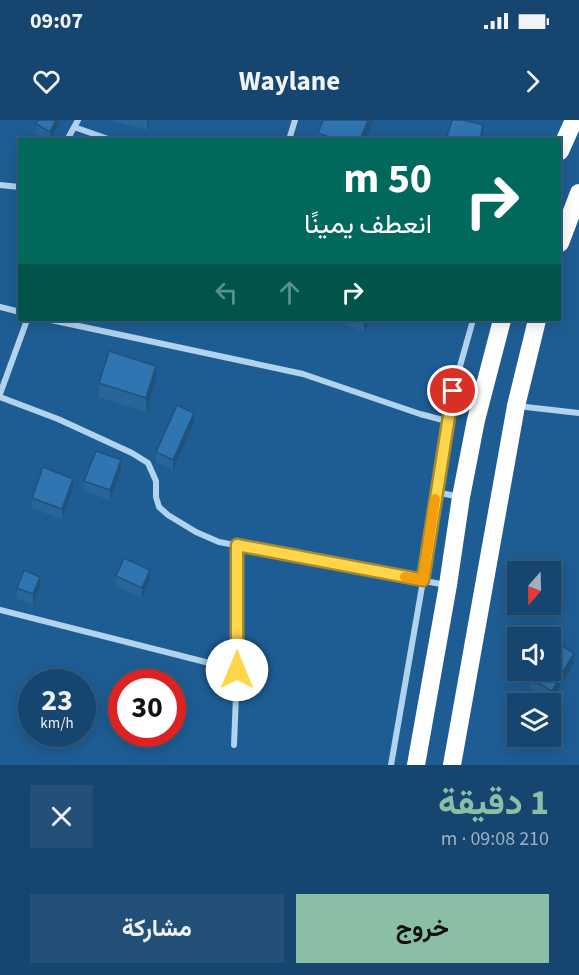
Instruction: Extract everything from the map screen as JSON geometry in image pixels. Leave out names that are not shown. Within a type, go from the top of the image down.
[{"type":"highway","points":[[561,149],[574,120]]},
{"type":"highway","points":[[561,240],[579,193]]},
{"type":"highway","points":[[416,765],[461,497],[476,420],[501,321]]},
{"type":"highway","points":[[452,765],[516,406],[537,321]]},
{"type":"street","points":[[290,138],[295,120]]},
{"type":"street","points":[[68,138],[76,123],[107,138]]},
{"type":"street","points":[[0,184],[18,187]]},
{"type":"street","points":[[0,307],[18,312]]},
{"type":"street","points":[[27,321],[0,395],[132,453],[148,464],[156,481],[156,497],[159,507],[168,515],[196,532],[219,542],[448,585]]},
{"type":"street","points":[[56,321],[303,374],[447,421]]},
{"type":"street","points":[[391,765],[423,580],[447,421],[473,321]]},
{"type":"street","points":[[516,406],[579,413]]},
{"type":"street","points":[[436,492],[461,497]]},
{"type":"street","points":[[234,745],[237,670],[237,545]]},
{"type":"street","points":[[0,610],[237,670]]},
{"type":"building","points":[[38,120],[56,120],[50,132],[36,124]]},
{"type":"building","points":[[323,120],[368,120],[361,138],[331,138],[318,133]]},
{"type":"building","points":[[452,120],[483,125],[480,138],[447,138]]},
{"type":"building","points":[[109,351],[156,366],[146,398],[99,383]]},
{"type":"building","points":[[177,405],[194,413],[173,460],[156,452]]},
{"type":"building","points":[[96,451],[121,460],[110,490],[84,481]]},
{"type":"building","points":[[43,467],[73,479],[62,509],[32,498]]},
{"type":"building","points":[[124,558],[150,570],[142,588],[116,576]]},
{"type":"building","points":[[24,570],[40,577],[33,594],[17,588]]},
{"type":"building","points":[[561,646],[574,653],[561,675]]},
{"type":"building","points":[[535,681],[558,681],[552,691]]},
{"type":"slow traffic","points":[[405,577],[423,580],[435,499]]},
{"type":"route","points":[[237,670],[237,545],[423,580],[453,391]]}]
